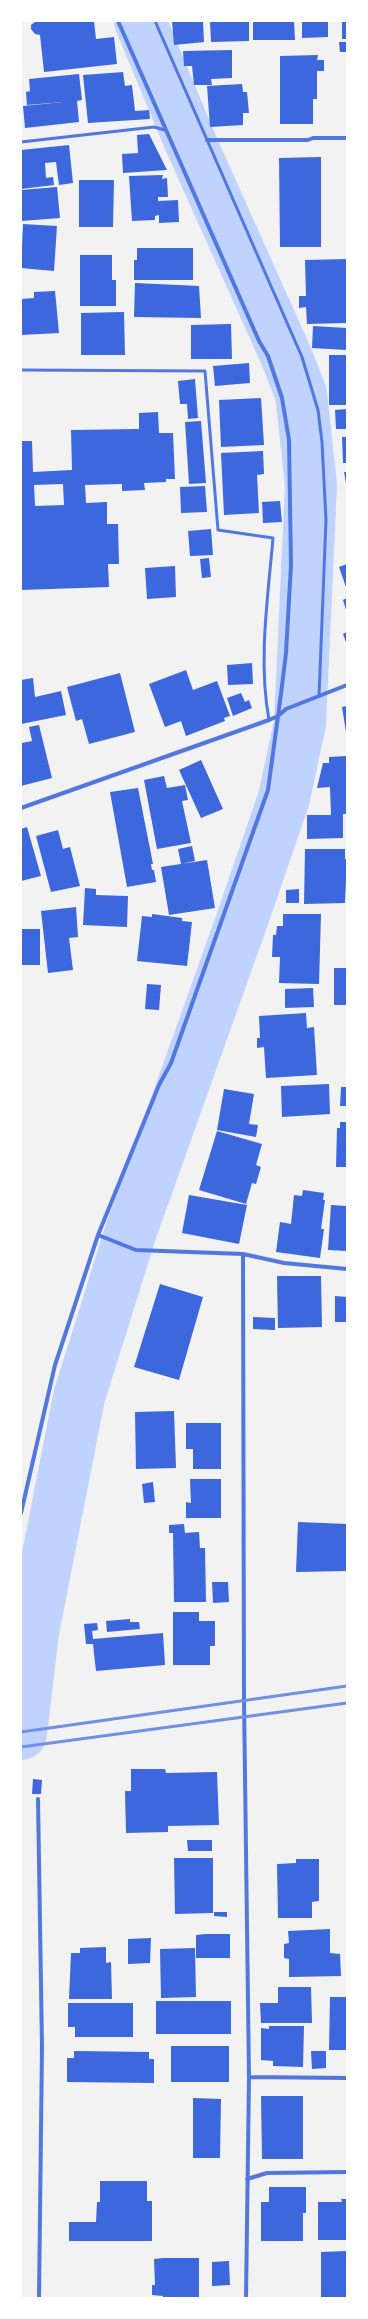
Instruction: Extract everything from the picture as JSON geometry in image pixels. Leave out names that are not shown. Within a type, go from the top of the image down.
[{"type":"street","points":[[21,1514],[55,1365],[98,1235],[171,1063],[268,790],[286,653],[291,549],[289,440],[282,398],[268,356],[259,341],[118,21]]},
{"type":"street","points":[[207,140],[347,138]]},
{"type":"street","points":[[21,808],[269,720],[278,716],[286,708],[347,685]]},
{"type":"street","points":[[98,1235],[136,1250],[244,1254],[284,1263],[347,1269]]},
{"type":"street","points":[[244,1254],[244,1700],[249,2078],[246,2298]]},
{"type":"street","points":[[38,1799],[42,2047],[39,2298]]},
{"type":"street","points":[[249,2078],[347,2078]]},
{"type":"street","points":[[247,2179],[267,2173],[347,2172]]},
{"type":"lane","points":[[155,21],[302,357],[318,410],[322,442],[326,520],[317,696]]},
{"type":"lane","points":[[21,142],[154,127],[165,130]]},
{"type":"lane","points":[[21,370],[205,371],[218,530],[273,538],[266,612],[264,695],[269,720]]},
{"type":"building","points":[[36,21],[94,21],[96,39],[114,37],[117,64],[44,72],[40,35],[35,34],[31,29],[31,25]]},
{"type":"building","points":[[172,21],[203,21],[204,42],[174,45]]},
{"type":"building","points":[[210,21],[249,21],[249,41],[211,42]]},
{"type":"building","points":[[253,21],[294,21],[295,40],[253,40]]},
{"type":"building","points":[[302,21],[328,21],[328,37],[302,38]]},
{"type":"building","points":[[342,21],[347,21],[347,39],[342,39]]},
{"type":"building","points":[[339,42],[347,42],[347,52],[340,52]]},
{"type":"building","points":[[232,50],[232,78],[211,79],[212,85],[194,85],[192,66],[184,66],[183,51]]},
{"type":"building","points":[[318,55],[317,60],[324,60],[324,71],[317,71],[317,99],[313,99],[313,124],[280,124],[280,56]]},
{"type":"building","points":[[123,72],[125,86],[132,85],[135,111],[149,110],[150,119],[88,123],[83,75]]},
{"type":"building","points":[[79,74],[82,100],[77,101],[79,122],[25,128],[23,106],[63,102],[27,105],[26,92],[30,91],[29,79]]},
{"type":"building","points":[[242,84],[243,92],[247,92],[249,113],[243,113],[243,125],[210,127],[207,86]]},
{"type":"building","points":[[149,134],[167,170],[123,173],[122,154],[138,153],[137,135]]},
{"type":"building","points":[[69,145],[73,183],[59,185],[56,162],[45,163],[46,178],[53,177],[54,185],[21,189],[21,150]]},
{"type":"building","points":[[321,157],[321,247],[280,247],[279,158]]},
{"type":"building","points":[[163,175],[162,179],[167,178],[168,197],[158,197],[158,201],[178,200],[179,222],[159,223],[159,215],[155,216],[155,220],[132,221],[129,176]]},
{"type":"building","points":[[79,180],[114,180],[113,227],[79,227]]},
{"type":"building","points":[[57,187],[60,218],[21,221],[21,190]]},
{"type":"building","points":[[23,224],[57,226],[54,271],[21,268]]},
{"type":"building","points":[[137,248],[193,248],[193,280],[134,280],[134,260],[137,260]]},
{"type":"building","points":[[80,255],[112,255],[112,280],[116,280],[116,306],[80,306]]},
{"type":"building","points":[[347,259],[347,323],[307,324],[306,307],[299,308],[299,296],[306,296],[305,260]]},
{"type":"building","points":[[135,283],[199,286],[201,318],[134,317]]},
{"type":"building","points":[[55,291],[59,333],[21,335],[21,299],[34,298],[34,292]]},
{"type":"building","points":[[124,312],[125,355],[81,355],[81,313]]},
{"type":"building","points":[[231,324],[232,359],[191,359],[191,325]]},
{"type":"building","points":[[313,326],[347,328],[347,350],[312,348]]},
{"type":"building","points":[[329,355],[347,355],[347,405],[329,405]]},
{"type":"building","points":[[249,363],[250,383],[215,386],[213,366]]},
{"type":"building","points":[[195,379],[198,418],[188,419],[187,404],[180,404],[178,381]]},
{"type":"building","points":[[261,398],[264,445],[221,447],[219,400]]},
{"type":"building","points":[[347,409],[347,429],[336,429],[335,410]]},
{"type":"building","points":[[158,412],[159,433],[173,433],[175,479],[166,479],[166,482],[144,483],[145,490],[122,491],[122,484],[85,485],[86,503],[107,502],[107,524],[118,524],[119,564],[108,564],[109,587],[21,590],[21,441],[32,441],[33,472],[72,470],[71,430],[139,429],[139,413]],"holes":[[[63,484],[64,505],[35,506],[34,485]]]},
{"type":"building","points":[[201,421],[206,483],[189,484],[185,422]]},
{"type":"building","points":[[342,437],[347,437],[347,463],[343,463]]},
{"type":"building","points":[[263,451],[264,474],[257,475],[259,513],[224,515],[221,453]]},
{"type":"building","points":[[344,472],[347,472],[347,483],[346,483]]},
{"type":"building","points":[[205,486],[207,512],[181,513],[180,487]]},
{"type":"building","points":[[280,501],[282,522],[263,523],[262,502]]},
{"type":"building","points":[[211,529],[213,555],[190,556],[188,531]]},
{"type":"building","points":[[209,558],[211,577],[202,578],[200,559]]},
{"type":"building","points":[[347,564],[347,590],[339,567]]},
{"type":"building","points":[[175,566],[176,597],[147,599],[145,568]]},
{"type":"building","points":[[347,598],[347,613],[343,600]]},
{"type":"building","points":[[347,632],[347,645],[343,634]]},
{"type":"building","points":[[252,663],[253,684],[228,685],[227,665]]},
{"type":"building","points":[[186,670],[193,690],[217,681],[230,716],[224,718],[225,721],[186,736],[181,721],[165,727],[149,684]]},
{"type":"building","points":[[120,673],[135,732],[89,744],[82,719],[76,721],[67,687]]},
{"type":"building","points":[[33,678],[35,697],[61,691],[66,715],[21,724],[21,680]]},
{"type":"building","points":[[241,693],[245,702],[249,700],[252,708],[233,716],[227,698]]},
{"type":"building","points":[[347,706],[347,732],[346,732],[342,707]]},
{"type":"building","points":[[39,725],[52,778],[21,786],[22,743],[32,741],[29,727]]},
{"type":"building","points":[[347,756],[347,814],[343,814],[343,838],[307,839],[307,815],[331,815],[330,787],[317,788],[323,763],[329,763],[329,757]]},
{"type":"building","points":[[201,760],[223,809],[201,818],[179,770]]},
{"type":"building","points":[[164,776],[167,788],[185,785],[188,800],[182,801],[191,843],[157,849],[144,780]]},
{"type":"building","points":[[138,788],[153,864],[151,864],[152,870],[154,870],[156,882],[127,887],[110,792]]},
{"type":"building","points":[[27,827],[41,876],[21,881],[21,829]]},
{"type":"building","points":[[58,830],[63,849],[70,847],[80,886],[51,892],[36,836]]},
{"type":"building","points":[[192,846],[195,861],[181,864],[178,849]]},
{"type":"building","points":[[305,849],[345,849],[345,859],[347,859],[345,903],[304,904]]},
{"type":"building","points":[[207,860],[215,908],[169,915],[161,867]]},
{"type":"building","points":[[85,888],[96,889],[96,895],[128,896],[127,927],[83,925]]},
{"type":"building","points":[[299,889],[299,903],[286,903],[286,890]]},
{"type":"building","points":[[76,907],[78,937],[69,938],[73,970],[48,973],[41,911]]},
{"type":"building","points":[[152,914],[182,918],[182,921],[192,922],[187,966],[137,961],[142,916],[152,917]]},
{"type":"building","points":[[283,914],[321,914],[319,984],[279,983],[280,957],[272,957],[273,935],[276,935],[277,926],[283,926]]},
{"type":"building","points":[[21,929],[40,929],[40,965],[21,965]]},
{"type":"building","points":[[334,968],[347,968],[347,1005],[334,1005]]},
{"type":"building","points":[[147,984],[161,985],[159,1010],[145,1009]]},
{"type":"building","points":[[313,988],[314,1007],[285,1008],[285,989]]},
{"type":"building","points":[[306,1013],[307,1028],[314,1027],[317,1075],[266,1078],[264,1047],[257,1048],[257,1038],[260,1038],[259,1016]]},
{"type":"building","points":[[329,1084],[330,1114],[282,1117],[281,1086]]},
{"type":"building","points":[[341,1087],[347,1087],[347,1106],[340,1106]]},
{"type":"building","points":[[224,1089],[254,1094],[249,1124],[258,1125],[256,1137],[217,1130]]},
{"type":"building","points":[[340,1122],[347,1122],[347,1167],[336,1167],[337,1128],[340,1128]]},
{"type":"building","points":[[217,1131],[262,1144],[256,1165],[261,1167],[256,1184],[252,1183],[246,1204],[199,1190]]},
{"type":"building","points":[[303,1190],[324,1193],[323,1200],[325,1200],[321,1229],[324,1229],[320,1258],[276,1252],[280,1222],[291,1224],[294,1195],[302,1196]]},
{"type":"building","points":[[189,1195],[247,1205],[239,1244],[182,1233]]},
{"type":"building","points":[[331,1205],[347,1206],[347,1251],[328,1250]]},
{"type":"building","points":[[277,1276],[321,1276],[322,1327],[278,1328]]},
{"type":"building","points":[[160,1284],[203,1297],[179,1380],[134,1367]]},
{"type":"building","points":[[335,1296],[347,1297],[347,1322],[335,1322]]},
{"type":"building","points":[[253,1317],[275,1318],[275,1330],[253,1329]]},
{"type":"building","points":[[174,1411],[176,1468],[136,1469],[135,1412]]},
{"type":"building","points":[[186,1423],[221,1423],[221,1469],[193,1469],[193,1449],[186,1449]]},
{"type":"building","points":[[190,1479],[221,1479],[221,1518],[186,1518],[186,1502],[191,1503]]},
{"type":"building","points":[[153,1482],[155,1502],[144,1503],[142,1484]]},
{"type":"building","points":[[298,1522],[347,1524],[347,1571],[296,1572]]},
{"type":"building","points":[[184,1524],[185,1533],[199,1532],[200,1548],[205,1548],[206,1602],[174,1602],[173,1533],[169,1533],[169,1525]]},
{"type":"building","points":[[212,1582],[228,1582],[229,1602],[213,1603]]},
{"type":"building","points":[[173,1612],[199,1612],[199,1621],[215,1621],[215,1646],[210,1646],[210,1665],[173,1665]]},
{"type":"building","points":[[130,1619],[130,1622],[139,1622],[140,1629],[107,1632],[106,1621]]},
{"type":"building","points":[[97,1623],[98,1630],[92,1631],[93,1639],[163,1633],[165,1665],[96,1671],[93,1644],[86,1644],[84,1624]]},
{"type":"building","points":[[131,1769],[165,1769],[166,1773],[217,1772],[219,1825],[168,1826],[168,1832],[126,1833],[125,1791],[131,1791]]},
{"type":"building","points":[[33,1779],[42,1780],[41,1794],[32,1794]]},
{"type":"building","points":[[187,1840],[212,1840],[212,1851],[188,1851]]},
{"type":"building","points":[[174,1858],[213,1858],[213,1913],[175,1914]]},
{"type":"building","points":[[296,1859],[319,1859],[319,1901],[312,1902],[312,1918],[278,1918],[277,1864],[296,1863]]},
{"type":"building","points":[[214,1912],[227,1912],[227,1917],[214,1916]]},
{"type":"building","points":[[330,1929],[330,1953],[340,1954],[341,1976],[289,1977],[289,1959],[284,1958],[284,1944],[289,1943],[288,1931]]},
{"type":"building","points":[[230,1934],[230,1958],[196,1958],[196,1935]]},
{"type":"building","points":[[151,1938],[150,1963],[128,1964],[128,1939]]},
{"type":"building","points":[[106,1947],[106,1963],[111,1962],[112,1999],[69,1999],[71,1953],[80,1953],[80,1948]]},
{"type":"building","points":[[195,1948],[196,1997],[161,1998],[160,1949]]},
{"type":"building","points":[[278,1987],[311,1987],[312,2023],[261,2023],[260,2003],[278,2003]]},
{"type":"building","points":[[330,1997],[347,1997],[347,2050],[329,2050]]},
{"type":"building","points":[[156,2001],[231,2001],[231,2034],[156,2034]]},
{"type":"building","points":[[68,2003],[133,2003],[133,2037],[75,2037],[75,2027],[68,2027]]},
{"type":"building","points":[[269,2026],[304,2026],[303,2067],[273,2066],[273,2061],[261,2060],[261,2028],[269,2029]]},
{"type":"building","points":[[171,2046],[229,2046],[229,2082],[171,2082]]},
{"type":"building","points":[[74,2051],[149,2052],[149,2059],[154,2059],[154,2083],[67,2082],[67,2058],[74,2058]]},
{"type":"building","points":[[311,2051],[326,2051],[326,2068],[312,2069]]},
{"type":"building","points":[[261,2096],[303,2096],[303,2159],[262,2159]]},
{"type":"building","points":[[193,2098],[221,2099],[220,2158],[193,2158]]},
{"type":"building","points":[[100,2181],[147,2181],[147,2201],[152,2201],[152,2241],[69,2241],[69,2222],[96,2222],[97,2202],[100,2202]]},
{"type":"building","points":[[269,2187],[306,2187],[306,2213],[303,2213],[303,2241],[261,2241],[261,2202],[269,2202]]},
{"type":"building","points":[[341,2199],[347,2199],[347,2240],[318,2240],[318,2202],[342,2202]]},
{"type":"building","points":[[347,2251],[347,2298],[321,2298],[321,2252]]},
{"type":"building","points":[[199,2258],[199,2298],[163,2298],[163,2296],[152,2295],[152,2285],[155,2285],[154,2259]]},
{"type":"building","points":[[229,2261],[230,2285],[212,2286],[212,2262]]},
{"type":"waterway","points":[[21,1734],[33,1632],[79,1397],[131,1231],[284,798],[300,723],[311,485],[301,394],[287,358],[189,139],[140,21]]},
{"type":"railway","points":[[21,1732],[347,1686]]},
{"type":"railway","points":[[21,1747],[347,1703]]}]
